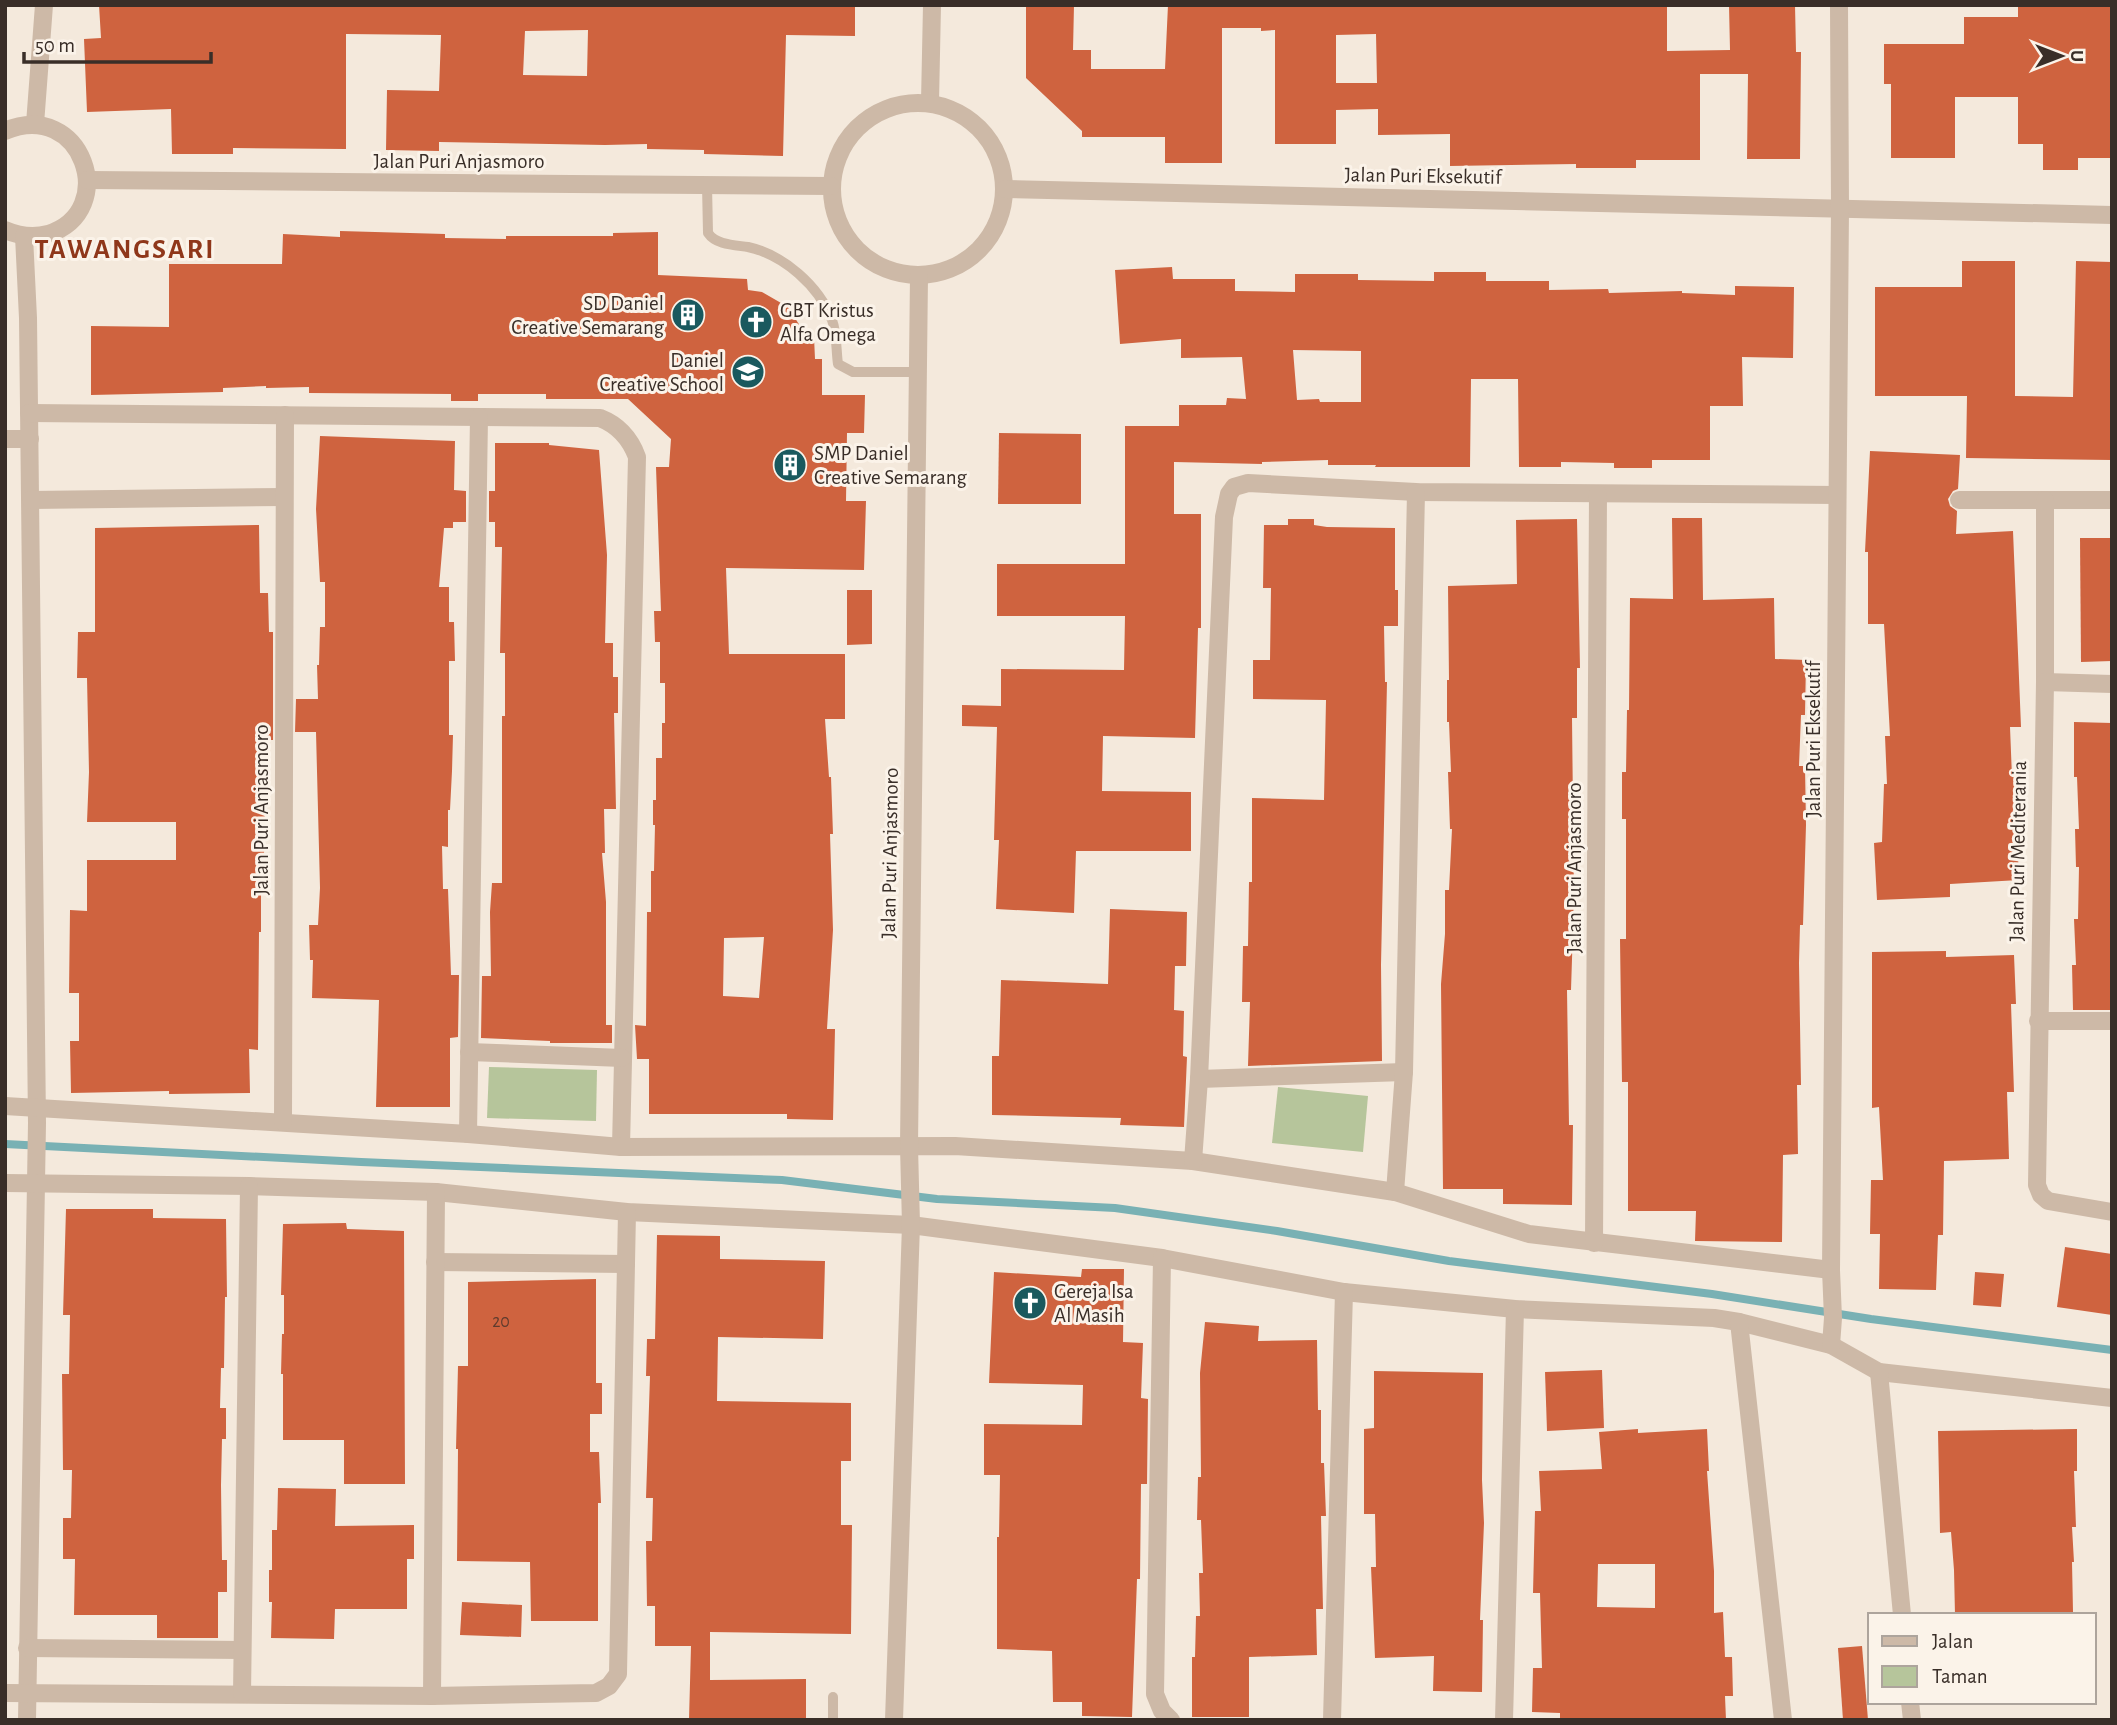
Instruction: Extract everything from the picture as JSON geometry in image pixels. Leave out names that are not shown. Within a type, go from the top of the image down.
[{"type":"street","points":[[35,124],[44,5]]},
{"type":"street","points":[[930,102],[932,5]]},
{"type":"street","name":"Jalan Puri Eksekutif","points":[[1831,1345],[1840,209],[1839,5]]},
{"type":"street","points":[[930,102],[953,109],[974,122],[990,141],[1001,164],[1005,189],[1001,216],[988,240],[970,259],[946,272],[919,276],[892,272],[867,259],[847,239],[835,214],[831,186],[836,158],[851,133],[873,114],[900,103],[930,102]]},
{"type":"street","points":[[5,131],[18,125],[51,127],[66,136],[77,149],[85,163],[87,180],[79,211],[68,223],[55,231],[40,236],[24,236],[5,230]]},
{"type":"street","name":"Jalan Puri Anjasmoro","points":[[87,180],[831,186]]},
{"type":"street","name":"Jalan Puri Eksekutif","points":[[1005,189],[2112,215]]},
{"type":"street","points":[[24,236],[29,318],[37,1115],[27,1720]]},
{"type":"street","name":"Jalan Puri Anjasmoro","points":[[894,1720],[911,1219],[909,1155],[919,276]]},
{"type":"street","points":[[29,413],[600,418],[623,433],[637,457],[621,1147]]},
{"type":"street","name":"Jalan Puri Anjasmoro","points":[[284,1122],[285,415]]},
{"type":"street","points":[[468,1134],[479,416]]},
{"type":"street","points":[[5,439],[30,439]]},
{"type":"street","points":[[1193,1161],[1223,530],[1229,494],[1234,487],[1248,483],[1416,492],[1837,495]]},
{"type":"street","points":[[1395,1192],[1404,1072],[1416,492]]},
{"type":"street","name":"Jalan Puri Anjasmoro","points":[[1594,1243],[1598,494]]},
{"type":"street","points":[[31,500],[284,497]]},
{"type":"street","points":[[1959,500],[2112,500]]},
{"type":"street","name":"Jalan Puri Mediterania","points":[[2045,500],[2038,1191],[2048,1201],[2112,1212]]},
{"type":"street","points":[[2045,682],[2112,684]]},
{"type":"street","points":[[2038,1021],[2112,1021]]},
{"type":"street","points":[[469,1052],[622,1058]]},
{"type":"street","points":[[1199,1079],[1404,1072]]},
{"type":"street","points":[[5,1105],[37,1115],[284,1122],[621,1147],[909,1155],[956,1146],[1193,1161],[1395,1192],[1529,1234],[1832,1275]]},
{"type":"street","points":[[5,1183],[35,1175],[436,1192],[627,1212],[911,1219],[1162,1258],[1344,1292],[1515,1309],[1714,1318],[1831,1345],[1879,1372],[2112,1398]]},
{"type":"street","points":[[242,1694],[249,1186]]},
{"type":"street","points":[[432,1696],[436,1192]]},
{"type":"street","points":[[5,1693],[432,1696],[596,1693],[609,1686],[618,1674],[627,1212]]},
{"type":"street","points":[[1162,1258],[1155,1694],[1162,1711],[1171,1720]]},
{"type":"street","points":[[435,1262],[626,1264]]},
{"type":"street","points":[[1332,1720],[1344,1292]]},
{"type":"street","points":[[1504,1720],[1515,1309]]},
{"type":"street","points":[[1739,1322],[1783,1720]]},
{"type":"street","points":[[1879,1372],[1902,1613]]},
{"type":"street","points":[[27,1648],[242,1650]]},
{"type":"lane","points":[[707,185],[710,237],[721,243],[753,248],[785,262],[816,290],[833,322],[838,364],[853,372],[918,372]]},
{"type":"lane","points":[[833,1697],[834,1720]]},
{"type":"green space","points":[[489,1067],[597,1070],[596,1121],[487,1118]]},
{"type":"green space","points":[[1278,1087],[1368,1096],[1363,1152],[1272,1143]]},
{"type":"building","points":[[99,5],[855,5],[855,36],[786,35],[783,156],[647,149],[647,144],[439,142],[439,151],[386,150],[387,90],[439,91],[441,35],[346,34],[346,149],[233,148],[233,154],[172,154],[171,109],[87,112],[84,39],[101,38]],"holes":[[[588,30],[587,76],[523,75],[525,31]]]},
{"type":"building","points":[[1026,5],[1074,5],[1073,50],[1091,50],[1091,69],[1165,69],[1168,5],[1667,5],[1667,51],[1730,50],[1729,5],[1795,5],[1796,52],[1801,52],[1800,159],[1747,159],[1748,74],[1700,74],[1700,160],[1636,160],[1636,168],[1576,168],[1576,164],[1450,166],[1450,134],[1378,135],[1378,109],[1336,110],[1336,144],[1275,144],[1275,30],[1222,28],[1222,163],[1165,163],[1165,137],[1082,137],[1082,131],[1026,78]],"holes":[[[1376,34],[1377,83],[1336,83],[1336,35]]]},
{"type":"building","points":[[2018,5],[2112,5],[2112,158],[2078,158],[2078,170],[2043,170],[2043,144],[2018,144],[2018,97],[1955,97],[1955,158],[1891,158],[1891,84],[1884,84],[1884,44],[1964,44],[1964,17],[2018,17]]},
{"type":"building","points":[[340,231],[506,239],[506,236],[613,236],[613,233],[658,232],[658,275],[747,279],[748,290],[762,292],[788,307],[807,337],[814,337],[815,359],[822,359],[822,395],[865,395],[864,433],[847,433],[846,501],[866,501],[864,570],[726,568],[729,654],[845,654],[845,719],[825,719],[833,834],[830,834],[833,930],[827,1029],[835,1029],[833,1120],[787,1119],[787,1114],[649,1114],[649,1059],[637,1059],[635,1025],[646,1026],[647,912],[651,912],[651,871],[654,871],[653,800],[656,800],[656,758],[662,758],[662,723],[665,723],[665,683],[660,683],[660,642],[655,642],[654,611],[661,611],[656,467],[669,467],[671,439],[628,399],[546,399],[546,394],[478,394],[478,401],[451,401],[451,394],[309,393],[309,387],[266,386],[223,388],[223,392],[91,395],[91,326],[169,327],[169,264],[282,264],[283,234],[340,237]],"holes":[[[764,937],[759,998],[723,996],[724,938]]]},
{"type":"building","points":[[1962,261],[2015,261],[2015,396],[2073,397],[2076,261],[2112,262],[2112,460],[1966,458],[1967,396],[1875,396],[1875,287],[1962,287]]},
{"type":"building","points":[[1172,267],[1173,279],[1235,279],[1235,291],[1295,292],[1295,274],[1358,274],[1358,280],[1434,281],[1434,272],[1486,272],[1486,281],[1549,281],[1549,290],[1608,289],[1609,293],[1682,291],[1735,295],[1735,286],[1794,287],[1793,358],[1742,357],[1743,406],[1710,406],[1710,460],[1652,460],[1652,468],[1614,468],[1614,463],[1561,462],[1561,467],[1519,467],[1518,379],[1471,379],[1470,467],[1328,465],[1328,460],[1262,464],[1174,462],[1174,514],[1201,514],[1201,628],[1198,628],[1195,738],[1103,736],[1102,791],[1191,792],[1191,851],[1076,851],[1074,913],[996,909],[999,840],[994,840],[997,727],[962,726],[962,705],[1001,706],[1001,669],[1124,670],[1125,616],[997,616],[997,564],[1125,564],[1125,426],[1179,426],[1179,405],[1226,405],[1227,398],[1246,399],[1242,357],[1181,358],[1181,339],[1120,344],[1115,270]],"holes":[[[1293,350],[1361,351],[1361,402],[1297,400]]]},
{"type":"building","points":[[999,433],[1081,434],[1081,504],[998,504]]},
{"type":"building","points":[[320,436],[455,441],[454,490],[466,491],[466,522],[453,522],[453,528],[444,528],[439,587],[449,587],[449,622],[454,622],[455,661],[449,661],[449,735],[453,735],[448,847],[442,846],[443,889],[448,889],[451,975],[459,975],[458,1037],[450,1038],[450,1107],[376,1107],[379,1000],[312,998],[313,960],[310,960],[309,925],[318,925],[320,888],[316,732],[295,732],[296,699],[318,699],[320,627],[325,627],[325,582],[320,582],[316,509]]},
{"type":"building","points":[[495,443],[549,443],[599,450],[607,555],[605,643],[613,643],[613,677],[618,677],[618,713],[614,713],[616,809],[604,809],[605,853],[602,853],[606,902],[606,1025],[612,1025],[612,1043],[550,1043],[481,1038],[482,976],[491,976],[492,883],[502,883],[502,716],[505,716],[505,653],[500,653],[502,547],[495,547],[495,522],[489,522],[489,491],[495,491]]},
{"type":"building","points":[[1870,451],[1960,455],[1958,489],[1953,491],[1948,499],[1950,506],[1957,511],[1956,534],[2013,531],[2021,727],[2010,727],[2019,880],[1950,884],[1950,897],[1877,900],[1874,843],[1882,842],[1884,784],[1887,784],[1885,736],[1890,736],[1884,624],[1868,624],[1868,552],[1865,552]]},
{"type":"building","points":[[1672,518],[1702,518],[1703,600],[1774,598],[1775,659],[1806,660],[1805,715],[1801,715],[1799,766],[1805,766],[1806,825],[1799,963],[1801,1085],[1797,1085],[1798,1154],[1783,1155],[1782,1242],[1695,1241],[1696,1211],[1628,1211],[1628,1082],[1622,1082],[1620,939],[1626,939],[1626,819],[1622,819],[1622,772],[1626,772],[1629,710],[1630,598],[1673,599]]},
{"type":"building","points":[[1288,519],[1314,519],[1314,525],[1327,527],[1395,528],[1398,626],[1384,626],[1387,682],[1381,965],[1382,1061],[1248,1066],[1250,1002],[1242,1002],[1243,946],[1248,946],[1249,882],[1252,882],[1252,798],[1324,800],[1326,700],[1253,699],[1253,660],[1270,660],[1271,588],[1263,588],[1264,525],[1288,525]]},
{"type":"building","points":[[1577,519],[1580,668],[1577,668],[1577,718],[1572,718],[1574,897],[1571,990],[1567,990],[1569,1125],[1573,1125],[1572,1205],[1503,1204],[1503,1189],[1443,1189],[1441,984],[1445,890],[1449,890],[1452,829],[1447,722],[1448,586],[1517,584],[1516,520]]},
{"type":"building","points":[[259,525],[260,593],[268,593],[269,632],[273,632],[273,740],[266,740],[258,1050],[249,1049],[250,1093],[71,1093],[70,1041],[79,1041],[79,993],[69,993],[70,910],[87,911],[87,860],[176,860],[176,822],[87,822],[87,678],[77,678],[78,632],[95,632],[95,528]]},
{"type":"building","points":[[2080,538],[2112,538],[2112,661],[2081,662]]},
{"type":"building","points":[[847,590],[872,590],[872,644],[847,645]]},
{"type":"building","points":[[2074,722],[2112,723],[2112,1010],[2073,1010],[2072,965],[2076,965],[2074,919],[2078,919],[2079,867],[2076,867],[2075,829],[2079,829],[2077,777],[2074,777]]},
{"type":"building","points":[[1110,909],[1187,912],[1186,966],[1175,966],[1174,1010],[1184,1011],[1183,1056],[1187,1057],[1184,1127],[1120,1125],[1121,1118],[992,1115],[992,1056],[999,1056],[1001,980],[1108,984]]},
{"type":"building","points":[[1946,951],[1946,957],[2014,955],[2016,1004],[2011,1004],[2014,1092],[2007,1092],[2009,1159],[1944,1161],[1943,1235],[1938,1235],[1936,1290],[1879,1289],[1880,1234],[1870,1234],[1871,1180],[1883,1180],[1879,1107],[1872,1108],[1872,952]]},
{"type":"building","points":[[66,1209],[153,1209],[153,1218],[226,1219],[227,1297],[220,1408],[226,1408],[221,1485],[222,1560],[227,1560],[227,1592],[218,1592],[218,1638],[157,1638],[157,1615],[74,1615],[75,1559],[63,1559],[63,1518],[71,1518],[72,1470],[63,1470],[62,1374],[69,1374],[70,1315],[63,1315]]},
{"type":"building","points":[[346,1223],[347,1229],[404,1231],[405,1484],[344,1484],[344,1440],[283,1440],[283,1224]]},
{"type":"building","points":[[657,1235],[720,1236],[720,1259],[825,1261],[823,1339],[718,1337],[717,1401],[851,1403],[851,1461],[841,1461],[841,1525],[852,1525],[851,1634],[710,1632],[710,1680],[806,1679],[806,1720],[689,1720],[691,1646],[655,1646],[655,1606],[647,1606],[646,1541],[652,1541],[653,1498],[646,1498],[650,1376],[646,1376],[647,1339],[655,1339]]},
{"type":"building","points":[[2065,1247],[2112,1254],[2112,1315],[2057,1307]]},
{"type":"building","points":[[1082,1269],[1124,1269],[1123,1342],[1143,1343],[1141,1398],[1148,1399],[1147,1484],[1141,1484],[1140,1579],[1137,1579],[1132,1717],[1082,1716],[1082,1702],[1053,1702],[1052,1651],[997,1649],[1000,1475],[984,1475],[984,1424],[1082,1425],[1083,1385],[989,1383],[994,1272],[1081,1277]]},
{"type":"building","points":[[1975,1272],[2004,1274],[2001,1307],[1973,1305]]},
{"type":"building","points":[[596,1279],[596,1383],[602,1383],[602,1414],[590,1414],[590,1452],[599,1452],[601,1503],[598,1503],[598,1621],[531,1621],[530,1562],[457,1561],[458,1366],[468,1366],[468,1282]]},
{"type":"building","points":[[1205,1322],[1259,1326],[1258,1341],[1317,1340],[1318,1410],[1321,1410],[1321,1463],[1324,1463],[1326,1516],[1321,1516],[1323,1609],[1316,1609],[1317,1655],[1249,1657],[1249,1717],[1192,1717],[1192,1657],[1195,1657],[1196,1616],[1200,1616],[1199,1573],[1203,1573],[1201,1520],[1197,1520],[1198,1477],[1201,1477],[1200,1373]]},
{"type":"building","points":[[1602,1370],[1604,1428],[1547,1431],[1545,1372]]},
{"type":"building","points":[[1374,1371],[1483,1373],[1484,1523],[1480,1620],[1483,1620],[1482,1692],[1433,1691],[1434,1656],[1375,1658],[1371,1567],[1376,1567],[1375,1514],[1364,1514],[1364,1429],[1374,1428]]},
{"type":"building","points":[[1707,1429],[1714,1613],[1723,1612],[1725,1657],[1732,1657],[1733,1696],[1725,1696],[1726,1720],[1560,1720],[1560,1713],[1532,1712],[1533,1668],[1542,1668],[1540,1593],[1533,1593],[1535,1511],[1541,1511],[1539,1471],[1602,1469],[1599,1432]],"holes":[[[1598,1564],[1655,1564],[1655,1608],[1597,1607]]]},
{"type":"building","points":[[2077,1429],[2077,1471],[2074,1471],[2076,1527],[2072,1527],[2073,1612],[1955,1613],[1951,1532],[1940,1533],[1938,1431]]},
{"type":"building","points":[[278,1488],[336,1489],[335,1526],[414,1525],[414,1559],[407,1559],[407,1609],[335,1609],[334,1639],[271,1638],[269,1570],[272,1570],[272,1530],[277,1530]]},
{"type":"building","points":[[462,1602],[522,1605],[521,1637],[460,1635]]},
{"type":"building","points":[[1862,1646],[1868,1720],[1843,1720],[1838,1648]]},
{"type":"waterway","points":[[5,1144],[782,1180],[937,1199],[1115,1208],[1277,1231],[1449,1261],[1712,1294],[1871,1319],[2112,1350]]},
{"type":"place","name":"SD Daniel Creative Semarang","points":[[688,315]]},
{"type":"place","name":"GBT Kristus Alfa Omega","points":[[756,322]]},
{"type":"place","name":"Daniel Creative School","points":[[748,372]]},
{"type":"place","name":"SMP Daniel Creative Semarang","points":[[790,465]]},
{"type":"place","name":"Gereja Isa Al Masih","points":[[1030,1303]]},
{"type":"district","name":"TAWANGSARI","points":[[125,250]]}]
